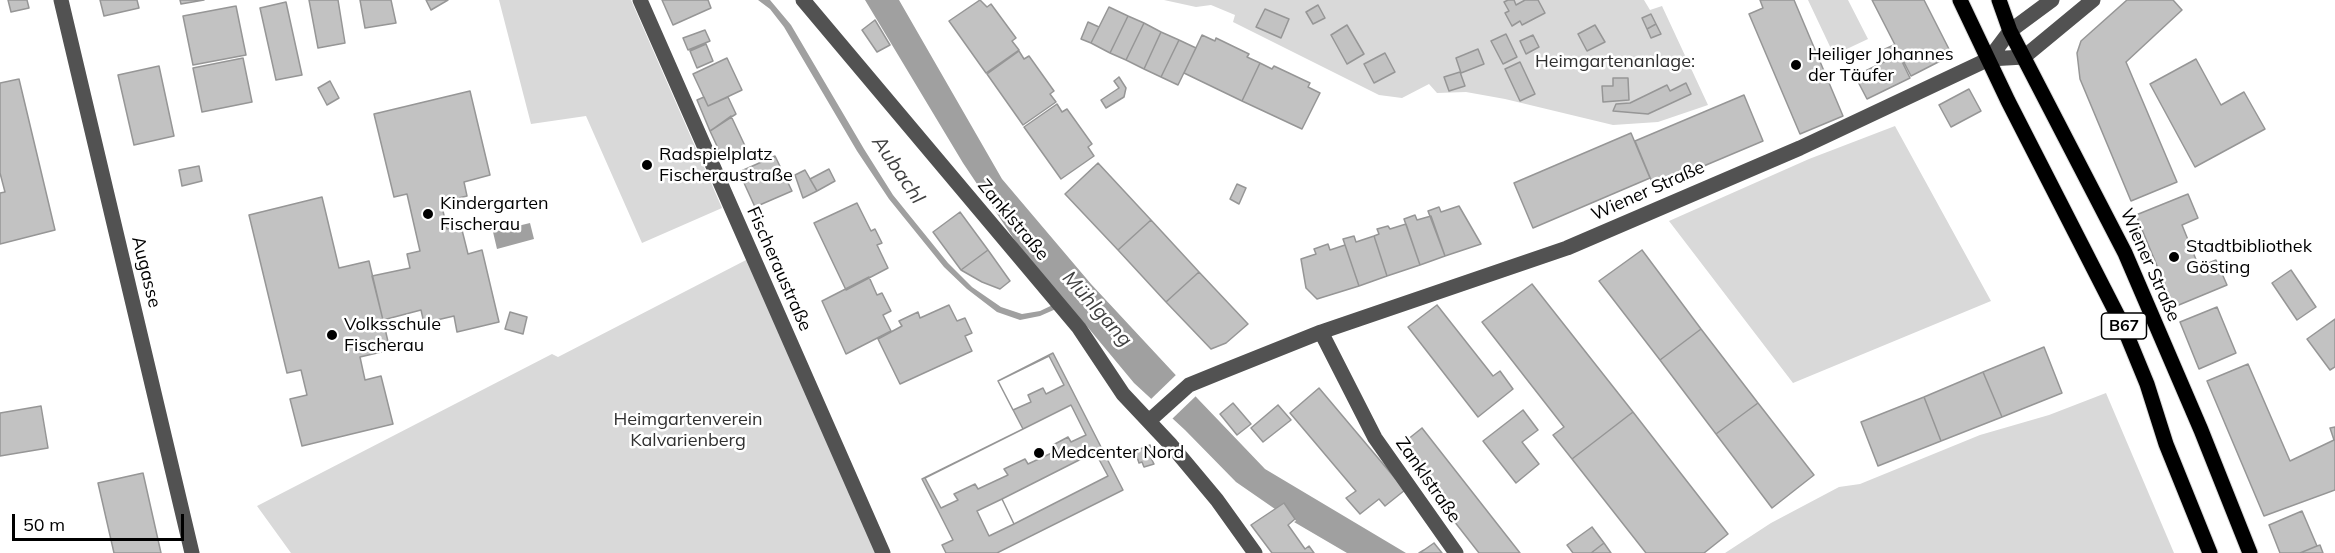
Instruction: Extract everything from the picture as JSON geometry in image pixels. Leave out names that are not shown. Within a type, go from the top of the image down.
[{"type":"main road","name":"B67","points":[[1960,0],[2124,328],[2147,384],[2166,444],[2210,553]]},
{"type":"main road","name":"Wiener Straße","points":[[1999,0],[2010,31],[2125,253],[2201,430],[2250,553]]},
{"type":"street","name":"Augasse","points":[[61,0],[192,553]]},
{"type":"street","name":"Fischeraustraße","points":[[640,0],[883,553]]},
{"type":"street","name":"Zanklstraße","points":[[803,0],[1079,328],[1123,394],[1155,417],[1255,553]]},
{"type":"street","points":[[1989,60],[2010,31],[2052,0]]},
{"type":"street","points":[[1989,60],[2024,57],[2093,0]]},
{"type":"street","name":"Wiener Straße","points":[[1321,332],[1552,253],[1800,148],[1989,60]]},
{"type":"street","name":"Zanklstraße","points":[[1321,332],[1375,438],[1456,553]]},
{"type":"street","points":[[1155,417],[1189,385],[1321,332]]},
{"type":"green space","points":[[499,0],[631,0],[722,208],[642,243],[586,116],[531,124]]},
{"type":"green space","name":"Heimgartenanlage:","points":[[1164,0],[1644,0],[1650,10],[1662,6],[1708,105],[1658,122],[1613,125],[1505,99],[1466,92],[1437,93],[1429,84],[1402,98],[1379,95],[1233,22],[1235,15],[1211,5],[1196,7]]},
{"type":"green space","points":[[1808,0],[1848,0],[1868,39],[1834,55]]},
{"type":"green space","points":[[1895,126],[1991,301],[1793,383],[1669,221],[1809,159]]},
{"type":"green space","name":"Heimgartenverein Kalvarienberg","points":[[748,259],[876,553],[291,553],[257,506],[552,354],[558,357]]},
{"type":"green space","points":[[2106,393],[2174,553],[1725,553],[1771,523],[1839,487],[1860,484],[1980,435],[2049,415]]},
{"type":"water","name":"Mühlgang","points":[[758,0],[770,0],[791,25],[893,195],[948,263],[972,287],[1001,307],[1022,314],[1040,311],[1061,301],[1032,266],[963,163],[865,0],[899,0],[1002,179],[1091,284],[1265,469],[1406,553],[1347,553],[1294,522],[1296,521],[1284,504],[1275,509],[1236,482],[1134,383],[1085,324],[1065,305],[1040,316],[1020,320],[997,312],[967,289],[944,267],[889,199],[857,151],[784,27],[770,9]]},
{"type":"water","points":[[530,223],[534,239],[497,249],[493,232]]},
{"type":"pier","points":[[1178,373],[1197,395],[1172,419],[1165,416],[1149,401]]},
{"type":"building","points":[[8,0],[27,0],[29,8],[11,12]]},
{"type":"building","points":[[100,0],[137,0],[139,8],[104,16]]},
{"type":"building","points":[[180,0],[204,0],[181,4]]},
{"type":"building","points":[[309,0],[338,0],[345,43],[318,48]]},
{"type":"building","points":[[360,0],[391,0],[396,23],[365,28]]},
{"type":"building","points":[[426,0],[448,0],[431,10]]},
{"type":"building","points":[[662,0],[708,0],[711,8],[673,25]]},
{"type":"building","points":[[980,0],[987,7],[991,4],[1016,38],[1012,41],[1019,50],[986,73],[949,21]]},
{"type":"building","points":[[1514,0],[1516,5],[1525,0],[1538,0],[1545,13],[1522,25],[1520,21],[1512,26],[1505,13],[1509,11],[1504,2]]},
{"type":"building","name":"Heiliger Johannes der Täufer","points":[[1760,0],[1794,0],[1843,116],[1800,134],[1749,14],[1763,8]]},
{"type":"building","points":[[1872,0],[1924,0],[1952,55],[1911,76]]},
{"type":"building","points":[[2127,0],[2173,0],[2182,10],[2126,62],[2177,182],[2131,201],[2080,79],[2077,53],[2081,41]]},
{"type":"building","points":[[286,2],[302,75],[276,80],[260,8]]},
{"type":"building","points":[[1318,5],[1325,18],[1313,24],[1306,12]]},
{"type":"building","points":[[236,6],[246,55],[193,65],[183,16]]},
{"type":"building","points":[[1109,7],[1128,16],[1110,53],[1091,43]]},
{"type":"building","points":[[1265,9],[1289,19],[1281,38],[1256,27]]},
{"type":"building","points":[[1651,14],[1656,24],[1647,29],[1642,18]]},
{"type":"building","points":[[1128,16],[1144,23],[1126,60],[1110,53]]},
{"type":"building","points":[[875,20],[890,45],[877,52],[862,30]]},
{"type":"building","points":[[1088,22],[1099,27],[1091,43],[1081,39]]},
{"type":"building","points":[[1144,23],[1161,32],[1144,69],[1126,60]]},
{"type":"building","points":[[1656,24],[1661,34],[1651,38],[1647,29]]},
{"type":"building","points":[[1347,25],[1364,54],[1347,64],[1331,35]]},
{"type":"building","points":[[1595,25],[1605,42],[1587,51],[1578,34]]},
{"type":"building","points":[[705,30],[710,41],[688,50],[683,38]]},
{"type":"building","points":[[1161,32],[1179,40],[1161,77],[1144,69]]},
{"type":"building","points":[[1506,34],[1517,57],[1503,64],[1491,41]]},
{"type":"building","points":[[1202,35],[1215,41],[1216,38],[1249,54],[1247,57],[1260,63],[1242,101],[1184,73]]},
{"type":"building","points":[[1533,35],[1539,47],[1526,54],[1520,41]]},
{"type":"building","points":[[1179,40],[1196,48],[1178,85],[1161,77]]},
{"type":"building","points":[[706,44],[713,61],[697,68],[690,51]]},
{"type":"building","points":[[1894,45],[1910,78],[1867,99],[1855,76],[1890,59],[1885,49]]},
{"type":"building","points":[[1478,49],[1484,64],[1461,73],[1456,58]]},
{"type":"building","points":[[1019,51],[1024,59],[1029,56],[1054,91],[1050,94],[1056,102],[1023,125],[987,74]]},
{"type":"building","points":[[1385,53],[1395,72],[1374,83],[1364,64]]},
{"type":"building","points":[[243,58],[252,102],[202,112],[193,68]]},
{"type":"building","points":[[727,58],[742,90],[708,106],[693,74]]},
{"type":"building","points":[[2196,59],[2221,105],[2244,92],[2265,129],[2195,167],[2150,84]]},
{"type":"building","points":[[1520,62],[1535,94],[1520,101],[1505,69]]},
{"type":"building","points":[[1260,63],[1272,69],[1274,66],[1310,83],[1308,87],[1320,93],[1302,129],[1242,101]]},
{"type":"building","points":[[159,66],[174,136],[134,145],[118,75]]},
{"type":"building","points":[[1460,72],[1465,86],[1449,91],[1444,77]]},
{"type":"building","points":[[1119,77],[1126,88],[1124,97],[1106,108],[1101,100],[1119,88],[1114,81]]},
{"type":"building","points":[[1613,78],[1628,78],[1629,100],[1603,102],[1602,86],[1613,86]]},
{"type":"building","points":[[19,79],[55,230],[0,244],[0,193],[5,192],[0,173],[0,83]]},
{"type":"building","points":[[330,81],[339,98],[327,105],[318,88]]},
{"type":"building","points":[[1686,83],[1691,94],[1648,114],[1613,111],[1616,104],[1630,103],[1667,85],[1670,91]]},
{"type":"building","points":[[1969,89],[1981,111],[1951,127],[1939,105]]},
{"type":"building","name":"Kindergarten Fischerau","points":[[470,91],[490,175],[464,182],[467,196],[441,202],[447,229],[461,226],[468,254],[482,250],[499,322],[457,332],[454,316],[424,323],[421,310],[383,320],[372,276],[410,268],[407,254],[420,251],[407,194],[394,197],[374,114]]},
{"type":"building","points":[[1744,95],[1763,141],[1654,187],[1635,141]]},
{"type":"building","points":[[704,97],[708,106],[728,97],[736,114],[710,131],[697,100]]},
{"type":"building","points":[[1057,104],[1062,112],[1067,109],[1092,144],[1088,147],[1094,156],[1061,179],[1024,127]]},
{"type":"building","points":[[731,116],[746,148],[723,159],[710,131]]},
{"type":"building","points":[[1631,133],[1650,178],[1533,228],[1514,183]]},
{"type":"building","points":[[775,156],[792,191],[755,207],[739,172]]},
{"type":"building","points":[[1098,163],[1151,220],[1118,250],[1065,194]]},
{"type":"building","points":[[199,166],[202,181],[182,186],[179,170]]},
{"type":"building","points":[[829,169],[835,181],[817,191],[810,179]]},
{"type":"building","points":[[805,170],[817,191],[803,198],[795,175]]},
{"type":"building","points":[[1237,184],[1246,188],[1239,204],[1230,199]]},
{"type":"building","points":[[2188,194],[2198,218],[2182,225],[2199,267],[2216,260],[2227,285],[2174,307],[2136,215]]},
{"type":"building","name":"Volksschule Fischerau","points":[[322,197],[339,268],[369,261],[390,350],[360,357],[365,380],[381,376],[393,424],[302,446],[290,399],[307,395],[301,370],[287,373],[249,215]]},
{"type":"building","points":[[857,203],[871,231],[875,229],[882,243],[877,245],[888,268],[846,290],[814,223]]},
{"type":"building","points":[[1459,206],[1481,244],[1445,256],[1428,211],[1439,207],[1441,212]]},
{"type":"building","points":[[960,212],[988,250],[961,270],[933,232]]},
{"type":"building","points":[[1415,215],[1417,220],[1431,216],[1445,256],[1420,265],[1404,219]]},
{"type":"building","points":[[1151,220],[1199,272],[1166,302],[1118,250]]},
{"type":"building","points":[[1406,224],[1420,265],[1387,276],[1374,236],[1379,234],[1377,229],[1388,226],[1390,229]]},
{"type":"building","points":[[1354,236],[1356,242],[1374,236],[1387,276],[1359,286],[1343,239]]},
{"type":"building","points":[[1328,244],[1330,250],[1345,245],[1359,286],[1317,299],[1306,288],[1301,259],[1316,254],[1314,249]]},
{"type":"building","points":[[988,250],[1010,281],[1000,289],[961,270]]},
{"type":"building","points":[[1642,250],[1701,329],[1660,360],[1599,281]]},
{"type":"building","points":[[2291,270],[2316,307],[2297,320],[2272,283]]},
{"type":"building","points":[[1199,272],[1248,324],[1226,343],[1211,349],[1166,302]]},
{"type":"building","points":[[869,277],[877,295],[882,293],[891,311],[883,315],[891,331],[846,354],[822,301]]},
{"type":"building","points":[[1532,284],[1633,412],[1572,459],[1553,435],[1564,427],[1482,322]]},
{"type":"building","points":[[949,305],[957,321],[965,318],[972,333],[965,336],[972,351],[900,384],[878,339],[902,326],[899,321],[918,312],[920,318]]},
{"type":"building","points":[[1437,305],[1493,376],[1500,371],[1513,389],[1478,417],[1408,327]]},
{"type":"building","points":[[2217,307],[2236,353],[2199,369],[2180,322]]},
{"type":"building","points":[[510,312],[527,317],[523,334],[505,329]]},
{"type":"building","points":[[2335,319],[2335,367],[2330,370],[2307,339]]},
{"type":"building","points":[[1701,329],[1758,403],[1716,434],[1660,360]]},
{"type":"building","points":[[2044,347],[2062,393],[2002,417],[1983,372]]},
{"type":"building","name":"Medcenter Nord","points":[[1053,353],[1123,490],[997,553],[946,553],[942,545],[953,540],[922,479],[1023,429],[998,381]]},
{"type":"building","points":[[1049,356],[1064,385],[1046,394],[1043,388],[1028,395],[1031,402],[1013,410],[998,381]]},
{"type":"building","points":[[2248,364],[2290,461],[2334,440],[2330,428],[2335,427],[2335,490],[2264,516],[2207,381]]},
{"type":"building","points":[[1983,372],[2002,417],[1941,441],[1924,397]]},
{"type":"building","points":[[1319,388],[1405,490],[1385,506],[1379,499],[1360,514],[1346,498],[1356,491],[1290,413]]},
{"type":"building","points":[[1924,397],[1941,441],[1878,466],[1861,422]]},
{"type":"building","points":[[1233,403],[1251,424],[1237,435],[1220,414]]},
{"type":"building","points":[[1758,403],[1814,475],[1772,508],[1716,434]]},
{"type":"building","points":[[1071,405],[1086,435],[1071,442],[1068,437],[1053,445],[1056,451],[1028,464],[1025,459],[1004,469],[1008,475],[978,489],[975,484],[954,494],[958,500],[941,508],[925,478]]},
{"type":"building","points":[[1278,405],[1291,420],[1263,442],[1251,428]]},
{"type":"building","points":[[41,406],[48,448],[0,456],[0,413]]},
{"type":"building","points":[[1523,410],[1538,430],[1522,442],[1539,464],[1516,483],[1483,441]]},
{"type":"building","points":[[1633,412],[1728,534],[1704,553],[1646,553],[1572,459]]},
{"type":"building","points":[[1422,428],[1520,553],[1479,553],[1397,448]]},
{"type":"building","points":[[1150,445],[1154,464],[1144,467],[1142,462],[1139,463],[1135,451]]},
{"type":"building","points":[[1095,452],[1108,476],[1014,524],[1002,499]]},
{"type":"building","points":[[143,473],[161,553],[114,553],[98,483]]},
{"type":"building","points":[[1002,499],[1014,524],[989,536],[977,511]]},
{"type":"building","points":[[1284,503],[1295,519],[1288,525],[1305,549],[1309,546],[1314,553],[1272,553],[1251,525]]},
{"type":"building","points":[[2302,511],[2317,546],[2300,553],[2280,553],[2269,525]]},
{"type":"building","points":[[1592,527],[1604,543],[1591,553],[1573,553],[1567,545]]},
{"type":"building","points":[[1434,543],[1442,553],[1419,553],[1424,550]]},
{"type":"building","points":[[1604,543],[1611,553],[1591,553]]},
{"type":"building","points":[[2320,545],[2323,553],[2300,553],[2317,546]]},
{"type":"place","name":"Heiliger Johannes der Täufer","points":[[1796,65]]},
{"type":"place","name":"Radspielplatz Fischeraustraße","points":[[647,165]]},
{"type":"place","name":"Kindergarten Fischerau","points":[[428,214]]},
{"type":"place","name":"Stadtbibliothek Gösting","points":[[2174,257]]},
{"type":"place","name":"Volksschule Fischerau","points":[[332,335]]},
{"type":"place","name":"Medcenter Nord","points":[[1039,453]]},
{"type":"water label","name":"Aubachl","points":[[898,170]]}]
